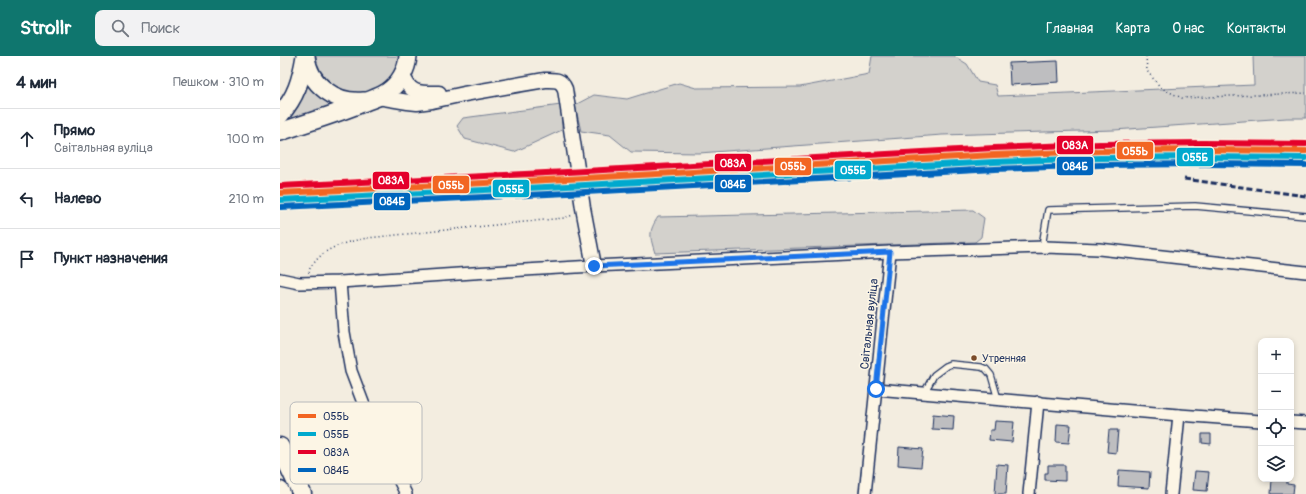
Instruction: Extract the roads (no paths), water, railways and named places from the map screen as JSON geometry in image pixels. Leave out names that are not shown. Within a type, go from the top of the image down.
[{"type":"highway","points":[[280,447],[290,468]]},
{"type":"highway","points":[[297,484],[302,494]]},
{"type":"main road","points":[[306,56],[316,82],[324,90],[345,100],[356,102],[373,99]]},
{"type":"main road","points":[[280,115],[289,104],[298,88],[306,56]]},
{"type":"main road","points":[[280,132],[344,111],[388,92],[403,75],[408,61],[408,56]]},
{"type":"street","points":[[403,75],[406,83],[415,92],[464,94]]},
{"type":"street","points":[[373,99],[418,103],[545,80],[560,81],[565,89],[583,208],[594,266]]},
{"type":"street","points":[[280,279],[299,284],[473,272],[890,252],[1045,247],[1099,249],[1306,272]]},
{"type":"street","name":"Світальная вуліца","points":[[865,494],[890,252]]},
{"type":"street","points":[[340,282],[344,332],[351,371],[363,402]]},
{"type":"street","points":[[876,389],[1258,421]]},
{"type":"street","points":[[1029,494],[1038,402]]},
{"type":"street","points":[[1171,494],[1179,415]]},
{"type":"street","points":[[1294,422],[1306,423]]},
{"type":"street","points":[[401,484],[406,494]]},
{"type":"lane","points":[[1045,247],[1043,240],[1048,210],[1195,206],[1306,216]]},
{"type":"lane","points":[[924,393],[934,375],[950,364],[981,367],[986,369],[991,375],[995,385],[998,399]]},
{"type":"railway","points":[[1184,179],[1306,196]]},
{"type":"place","name":"Утренняя","points":[[974,358]]}]
